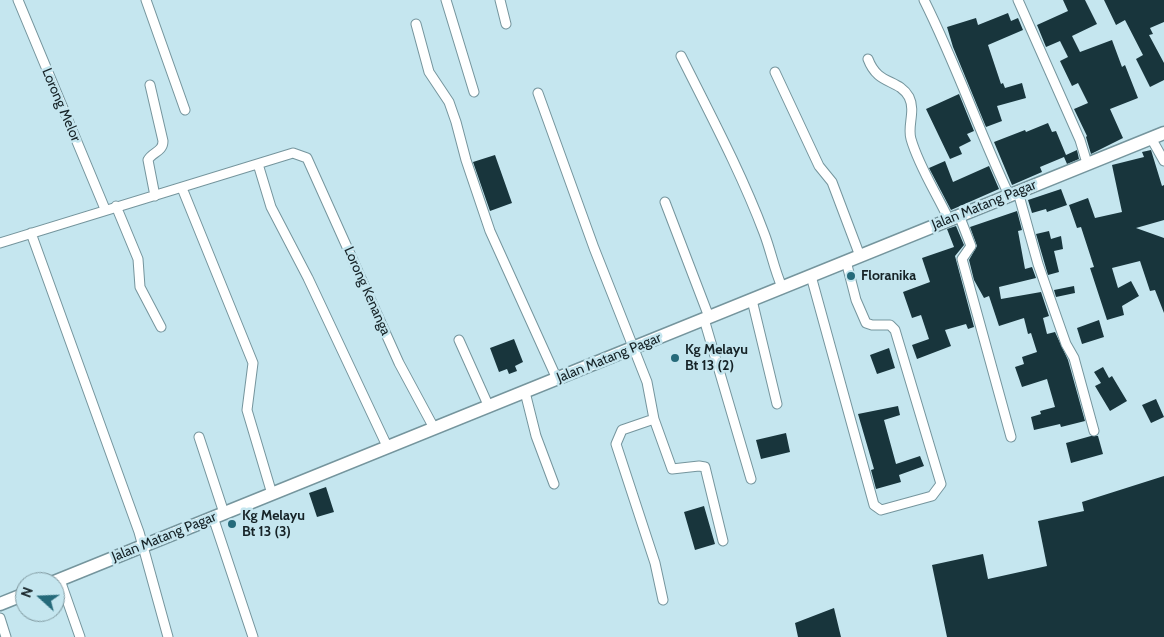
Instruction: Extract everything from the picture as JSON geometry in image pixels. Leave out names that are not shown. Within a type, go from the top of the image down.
[{"type":"main road","name":"Jalan Matang Pagar","points":[[65,578],[1164,133]]},
{"type":"main road","points":[[0,604],[15,598]]},
{"type":"street","name":"Lorong Melor","points":[[18,0],[105,209]]},
{"type":"street","points":[[146,0],[185,110]]},
{"type":"street","points":[[446,0],[474,92]]},
{"type":"street","points":[[500,0],[506,24]]},
{"type":"street","points":[[924,0],[944,39],[980,134],[1013,193],[1066,344],[1074,358],[1094,431]]},
{"type":"street","points":[[1018,0],[1080,140],[1087,164]]},
{"type":"street","points":[[416,24],[429,72],[449,102],[490,231],[556,379]]},
{"type":"street","points":[[681,56],[754,210],[782,287]]},
{"type":"street","points":[[868,59],[873,70],[880,78],[900,87],[909,98],[912,114],[910,137],[970,246],[962,259],[1011,437]]},
{"type":"street","points":[[775,72],[819,166],[832,182],[860,256]]},
{"type":"street","points":[[150,85],[163,141],[161,148],[150,156],[148,160],[155,196]]},
{"type":"street","points":[[538,93],[594,248],[635,348],[647,382],[654,419],[672,469],[705,467],[723,541]]},
{"type":"street","points":[[1151,138],[1164,161]]},
{"type":"street","name":"Lorong Kenanga","points":[[258,164],[293,153],[307,158],[399,363],[434,428]]},
{"type":"street","points":[[0,243],[105,209],[155,196],[258,164],[271,207],[308,278],[387,446]]},
{"type":"street","points":[[182,188],[254,363],[247,410],[272,494]]},
{"type":"street","points":[[665,202],[706,318],[751,479]]},
{"type":"street","points":[[116,206],[138,259],[140,287],[161,327]]},
{"type":"street","points":[[31,234],[139,532],[141,546],[168,637]]},
{"type":"street","points":[[811,276],[874,505],[881,510],[932,496],[941,484],[895,330],[890,325],[866,323],[856,300],[846,261]]},
{"type":"street","points":[[752,300],[777,404]]},
{"type":"street","points":[[459,340],[489,407]]},
{"type":"street","points":[[525,392],[536,436],[554,484]]},
{"type":"street","points":[[654,419],[622,430],[616,444],[655,563],[663,600]]},
{"type":"street","points":[[199,437],[253,637]]},
{"type":"street","points":[[65,600],[80,637]]},
{"type":"street","points":[[0,618],[6,637]]},
{"type":"building","points":[[1063,0],[1085,0],[1097,24],[1072,36],[1080,52],[1112,40],[1122,67],[1125,65],[1138,98],[1110,109],[1123,138],[1091,154],[1087,136],[1074,109],[1088,103],[1078,83],[1072,86],[1060,61],[1068,57],[1060,41],[1046,47],[1037,25],[1068,11]]},
{"type":"building","points":[[1104,0],[1164,0],[1164,22],[1150,28],[1153,34],[1149,35],[1164,63],[1164,80],[1150,87],[1136,59],[1143,55],[1125,20],[1116,25]]},
{"type":"building","points":[[1008,13],[1011,21],[1018,18],[1023,30],[988,45],[1001,84],[1003,83],[1005,88],[1022,83],[1026,98],[997,106],[1002,121],[986,127],[953,47],[947,27],[976,18],[978,25]]},
{"type":"building","points":[[959,94],[974,131],[967,134],[971,141],[959,147],[962,154],[950,159],[926,109]]},
{"type":"building","points":[[1048,123],[1052,132],[1056,131],[1066,155],[1077,150],[1079,159],[1067,164],[1064,157],[1040,167],[1042,172],[1012,185],[994,142]]},
{"type":"building","points":[[1151,150],[1162,186],[1164,185],[1164,220],[1136,228],[1164,238],[1164,313],[1155,290],[1150,291],[1140,261],[1112,268],[1118,288],[1131,281],[1139,296],[1122,306],[1124,315],[1107,320],[1090,268],[1094,267],[1081,227],[1077,228],[1069,205],[1088,198],[1095,218],[1122,212],[1112,165],[1144,157],[1142,152]]},
{"type":"building","points":[[495,155],[512,203],[490,211],[473,162]]},
{"type":"building","points":[[945,161],[953,182],[989,166],[999,189],[951,210],[929,168]]},
{"type":"building","points":[[1061,189],[1067,205],[1047,212],[1046,209],[1032,213],[1028,200]]},
{"type":"building","points":[[1017,211],[1022,230],[1018,231],[1025,269],[1032,267],[1036,278],[999,287],[1001,299],[1041,292],[1049,316],[1043,318],[1047,334],[1055,332],[1068,360],[1085,421],[1061,427],[1060,424],[1034,430],[1031,417],[1041,414],[1040,411],[1055,407],[1047,379],[1022,387],[1015,367],[1024,364],[1022,357],[1037,352],[1031,333],[1028,334],[1024,318],[999,326],[989,296],[984,298],[974,280],[969,260],[977,246],[970,227]]},
{"type":"building","points":[[956,226],[964,245],[955,256],[974,327],[968,329],[966,324],[945,330],[951,346],[917,359],[912,345],[929,339],[921,315],[912,318],[903,292],[930,282],[922,258],[954,247],[947,229]]},
{"type":"building","points":[[1049,231],[1051,239],[1061,236],[1063,249],[1054,251],[1059,272],[1048,275],[1036,234]]},
{"type":"building","points":[[1074,286],[1075,293],[1056,297],[1054,290]]},
{"type":"building","points":[[1099,320],[1104,337],[1082,344],[1077,328]]},
{"type":"building","points":[[514,339],[523,362],[515,366],[517,371],[509,374],[507,369],[499,372],[490,348]]},
{"type":"building","points":[[889,348],[895,368],[877,374],[870,355]]},
{"type":"building","points":[[1103,367],[1109,378],[1112,376],[1127,401],[1110,411],[1095,386],[1101,383],[1094,372]]},
{"type":"building","points":[[1156,399],[1164,417],[1151,423],[1142,405]]},
{"type":"building","points":[[898,406],[900,415],[884,420],[896,464],[920,456],[924,466],[899,475],[901,482],[876,489],[871,470],[874,469],[858,414]]},
{"type":"building","points":[[786,433],[790,452],[761,459],[756,440]]},
{"type":"building","points":[[1098,436],[1103,454],[1071,463],[1066,443]]},
{"type":"building","points":[[1164,476],[1164,637],[947,637],[932,565],[983,554],[988,579],[1047,566],[1038,521],[1084,511],[1082,502]]},
{"type":"building","points":[[326,487],[334,512],[317,517],[309,493]]},
{"type":"building","points":[[704,506],[715,544],[695,550],[684,512]]},
{"type":"building","points":[[834,608],[841,637],[798,637],[795,623]]},
{"type":"place","name":"Floranika","points":[[851,276]]},
{"type":"place","name":"Kg Melayu Bt 13 (2)","points":[[675,358]]},
{"type":"place","name":"Kg Melayu Bt 13 (3)","points":[[232,524]]}]
